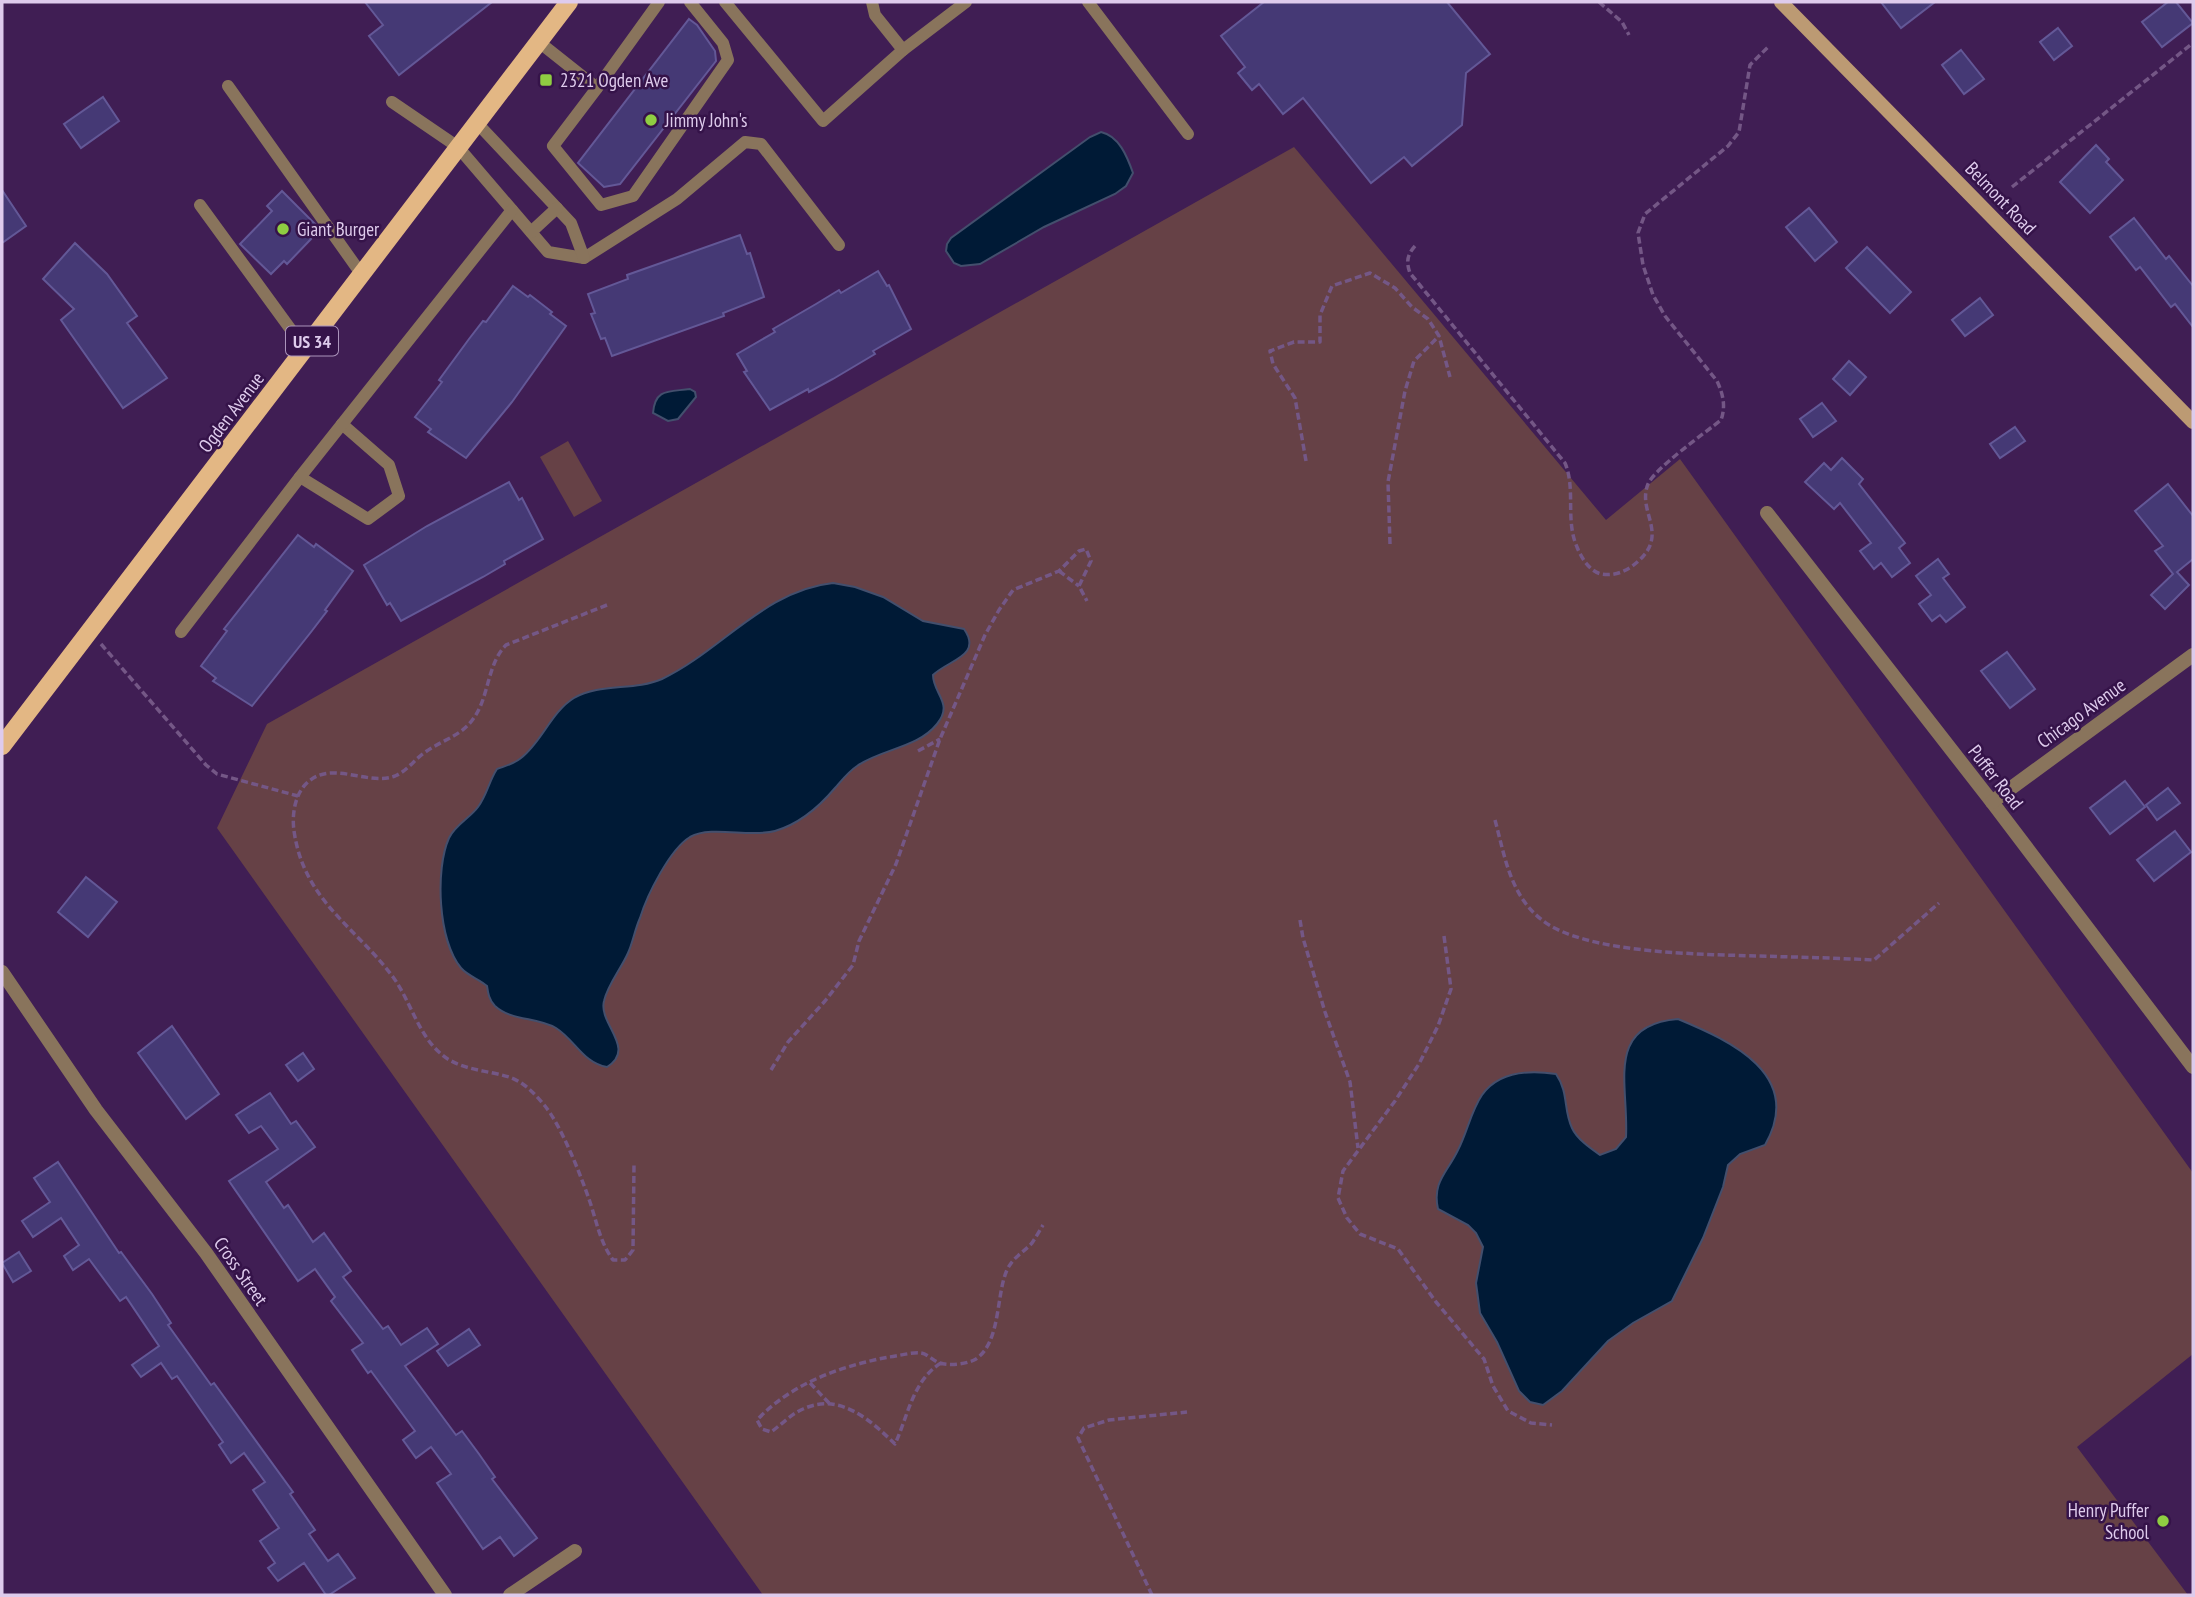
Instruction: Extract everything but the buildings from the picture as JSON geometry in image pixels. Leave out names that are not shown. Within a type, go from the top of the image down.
[{"type":"main road","name":"Ogden Avenue","points":[[4,736],[91,632],[569,2]]},
{"type":"main road","name":"Belmont Road","points":[[1781,2],[2193,422]]},
{"type":"street","name":"Puffer Road","points":[[1766,513],[1992,802],[2193,1067]]},
{"type":"street","name":"Chicago Avenue","points":[[1992,802],[2193,655]]},
{"type":"street","name":"Cross Street","points":[[2,971],[96,1110],[206,1253],[444,1595]]},
{"type":"street","points":[[510,1595],[575,1552]]},
{"type":"lane","points":[[659,2],[553,146],[601,205],[633,196],[728,60],[723,43],[690,2]]},
{"type":"lane","points":[[725,2],[823,121],[903,50],[966,2]]},
{"type":"lane","points":[[872,2],[875,15],[903,50]]},
{"type":"lane","points":[[1088,2],[1188,134]]},
{"type":"lane","points":[[539,42],[597,88]]},
{"type":"lane","points":[[228,86],[362,275]]},
{"type":"lane","points":[[392,102],[458,147],[548,252],[583,258],[677,199],[745,142],[761,144],[839,245]]},
{"type":"lane","points":[[477,123],[571,223],[583,258]]},
{"type":"lane","points":[[200,205],[306,349]]},
{"type":"lane","points":[[531,232],[557,208]]},
{"type":"lane","points":[[181,632],[512,210]]},
{"type":"lane","points":[[300,477],[368,519],[398,496],[389,465],[342,424]]},
{"type":"path","points":[[1598,2],[1622,22],[1629,35]]},
{"type":"path","points":[[2012,187],[2193,43]]},
{"type":"path","points":[[1415,246],[1406,263],[1410,273],[1565,463],[1571,528],[1584,561],[1595,573],[1610,575],[1627,570],[1642,558],[1650,547],[1652,528],[1647,499],[1648,484],[1663,468],[1721,420],[1724,411],[1723,393],[1717,381],[1665,316],[1653,295],[1643,265],[1638,233],[1645,214],[1728,146],[1739,132],[1750,65],[1768,47]]},
{"type":"path","points":[[1306,461],[1295,398],[1273,364],[1269,351],[1294,342],[1320,342],[1320,315],[1332,286],[1370,273],[1395,288],[1412,307],[1428,319],[1439,337],[1450,377]]},
{"type":"path","points":[[1390,544],[1388,482],[1405,391],[1415,361],[1439,337]]},
{"type":"path","points":[[771,1070],[788,1042],[853,965],[859,941],[895,864],[940,739],[985,635],[1013,590],[1059,571],[1079,551],[1086,548],[1091,561],[1079,586]]},
{"type":"path","points":[[1059,571],[1079,586],[1087,601]]},
{"type":"path","points":[[607,605],[506,645],[498,653],[480,707],[471,722],[459,734],[425,752],[394,776],[327,773],[305,785],[298,796],[292,819],[297,851],[312,883],[332,913],[394,978],[427,1038],[439,1053],[450,1061],[489,1074],[510,1077],[528,1087],[548,1109],[578,1169],[603,1247],[613,1260],[625,1260],[633,1250],[634,1165]]},
{"type":"path","points":[[91,632],[206,765],[217,774],[298,796]]},
{"type":"path","points":[[918,751],[940,739]]},
{"type":"path","points":[[1495,820],[1510,878],[1523,900],[1542,920],[1571,936],[1603,943],[1678,953],[1874,960],[1939,903]]},
{"type":"path","points":[[1300,920],[1325,1012],[1350,1082],[1358,1150]]},
{"type":"path","points":[[1444,936],[1451,989],[1438,1026],[1407,1083],[1343,1171],[1338,1198],[1347,1218],[1360,1234],[1398,1249],[1436,1302],[1483,1359],[1493,1386],[1508,1411],[1531,1423],[1552,1425]]},
{"type":"path","points":[[810,1383],[829,1403],[868,1418],[895,1444],[919,1384],[929,1370],[941,1363],[968,1362],[978,1358],[988,1343],[998,1315],[1007,1270],[1043,1225]]},
{"type":"path","points":[[829,1403],[800,1410],[771,1432],[762,1429],[757,1420],[769,1407],[831,1371],[921,1353],[941,1363]]},
{"type":"path","points":[[1152,1595],[1078,1438],[1084,1428],[1109,1420],[1187,1412]]},
{"type":"shaded area","points":[[1294,147],[1606,520],[1680,459],[2193,1173],[2193,1354],[2077,1447],[2188,1595],[763,1595],[217,828],[267,724]]},
{"type":"shaded area","points":[[568,441],[602,501],[574,517],[540,457]]},
{"type":"water","points":[[1101,132],[1117,142],[1128,160],[1133,173],[1126,186],[1115,194],[1044,227],[980,264],[961,266],[954,263],[946,251],[951,238],[1090,137]]},
{"type":"water","points":[[690,389],[695,392],[696,397],[678,419],[668,421],[653,413],[660,395]]},
{"type":"water","points":[[833,583],[883,597],[923,621],[964,629],[969,638],[966,651],[933,675],[944,710],[937,724],[920,738],[857,766],[815,808],[792,824],[765,833],[709,832],[690,837],[682,843],[654,885],[628,953],[606,995],[604,1010],[618,1044],[615,1060],[607,1067],[585,1056],[556,1028],[501,1011],[490,999],[487,986],[464,971],[453,956],[447,941],[441,904],[442,868],[449,838],[478,807],[497,769],[515,762],[528,751],[559,711],[574,698],[595,690],[640,685],[662,679],[786,597]]},
{"type":"water","points":[[1678,1019],[1720,1038],[1756,1064],[1769,1080],[1776,1099],[1775,1120],[1765,1145],[1740,1154],[1728,1165],[1723,1187],[1703,1238],[1672,1301],[1608,1341],[1562,1391],[1543,1405],[1530,1402],[1519,1391],[1497,1342],[1480,1313],[1476,1283],[1483,1247],[1476,1233],[1468,1225],[1438,1209],[1439,1185],[1482,1095],[1497,1081],[1516,1074],[1556,1074],[1563,1088],[1569,1121],[1577,1136],[1600,1155],[1616,1149],[1626,1137],[1624,1078],[1630,1045],[1639,1033],[1655,1024]]},
{"type":"place","name":"2321 Ogden Ave","points":[[546,80]]},
{"type":"place","name":"Jimmy John's","points":[[651,120]]},
{"type":"place","name":"Giant Burger","points":[[283,229]]},
{"type":"place","name":"Henry Puffer School","points":[[2163,1521]]}]
